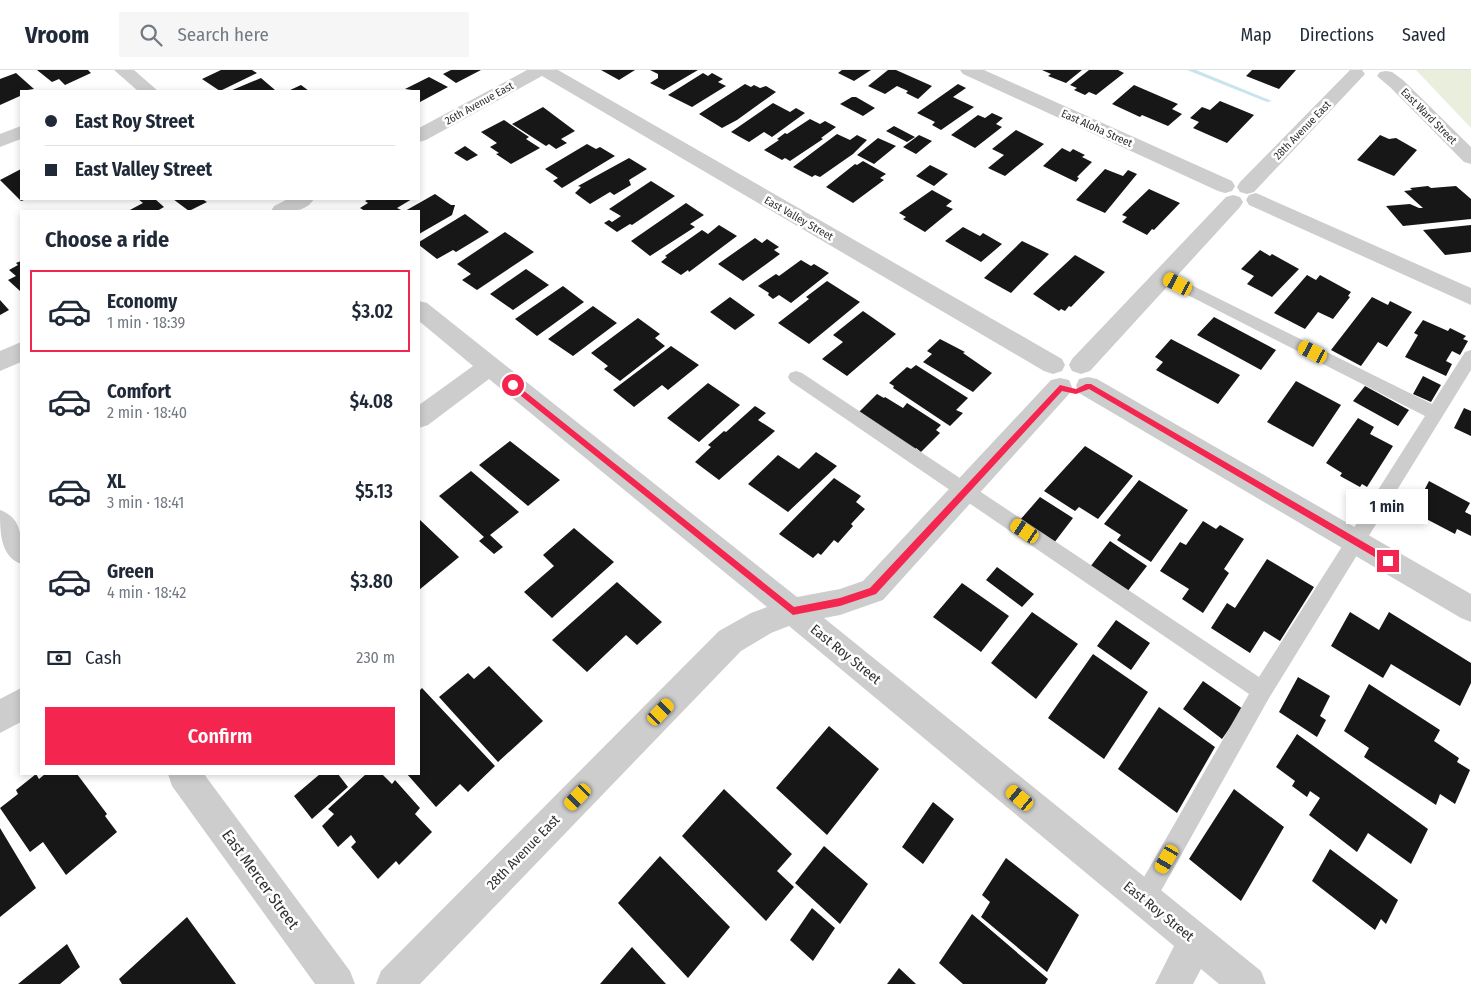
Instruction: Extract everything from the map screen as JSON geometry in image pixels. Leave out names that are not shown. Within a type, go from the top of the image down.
[{"type":"street","name":"26th Avenue East","points":[[420,135],[540,70]]},
{"type":"street","name":"East Valley Street","points":[[545,70],[1471,609]]},
{"type":"street","name":"East Aloha Street","points":[[969,70],[1240,194],[1471,296]]},
{"type":"street","name":"28th Avenue East","points":[[394,984],[730,641],[761,623],[793,611],[840,602],[873,591],[1353,72]]},
{"type":"street","points":[[1353,72],[1370,78],[1388,73]]},
{"type":"street","name":"East Ward Street","points":[[1388,73],[1471,158]]},
{"type":"street","points":[[115,90],[136,81]]},
{"type":"street","points":[[0,141],[20,132]]},
{"type":"street","name":"East Roy Street","points":[[420,310],[793,611],[1248,984]]},
{"type":"street","points":[[0,362],[20,352]]},
{"type":"street","points":[[420,417],[490,366]]},
{"type":"street","points":[[0,522],[20,551]]},
{"type":"street","points":[[0,718],[20,704]]},
{"type":"street","name":"East Mercer Street","points":[[185,775],[337,984]]},
{"type":"street","points":[[1173,984],[1196,941]]},
{"type":"lane","points":[[1165,277],[1435,413]]},
{"type":"lane","points":[[1144,899],[1262,691],[1471,356]]},
{"type":"lane","points":[[796,377],[1262,691]]},
{"type":"green space","points":[[1416,70],[1471,70],[1471,128]]},
{"type":"building","points":[[37,70],[88,70],[91,73],[65,85],[59,79],[52,82]]},
{"type":"building","points":[[221,70],[252,70],[257,73],[222,90],[218,90],[202,79]]},
{"type":"building","points":[[451,70],[481,70],[456,83],[443,74]]},
{"type":"building","points":[[601,70],[635,70],[619,80]]},
{"type":"building","points":[[650,70],[698,70],[664,90],[650,83],[658,78],[658,74]]},
{"type":"building","points":[[842,70],[871,70],[854,81],[838,73]]},
{"type":"building","points":[[888,70],[896,70],[932,86],[918,99],[906,93],[908,91],[897,86],[885,94],[868,86]]},
{"type":"building","points":[[1042,70],[1082,70],[1066,83],[1048,76],[1051,74]]},
{"type":"building","points":[[1089,70],[1118,70],[1124,73],[1096,95],[1089,92],[1085,95],[1074,90],[1077,88],[1070,85]]},
{"type":"building","points":[[1252,70],[1296,70],[1279,89],[1246,76]]},
{"type":"building","points":[[16,73],[34,89],[20,90],[20,96],[0,105],[0,79]]},
{"type":"building","points":[[703,73],[708,76],[712,73],[723,79],[718,82],[726,86],[692,107],[668,95]]},
{"type":"building","points":[[429,77],[448,87],[420,102],[420,90],[405,89]]},
{"type":"building","points":[[261,78],[275,90],[232,90]]},
{"type":"building","points":[[745,84],[760,88],[766,86],[776,92],[737,120],[722,128],[699,114]]},
{"type":"building","points":[[958,84],[966,88],[953,97],[974,107],[941,130],[932,125],[935,122],[917,113]]},
{"type":"building","points":[[301,85],[308,90],[290,90]]},
{"type":"building","points":[[1134,85],[1178,104],[1172,109],[1182,114],[1168,126],[1142,115],[1140,117],[1112,104]]},
{"type":"building","points":[[852,97],[856,97],[875,108],[863,116],[840,104]]},
{"type":"building","points":[[1220,101],[1254,115],[1227,143],[1193,128],[1199,122],[1190,118],[1202,107],[1210,110]]},
{"type":"building","points":[[773,103],[790,112],[796,108],[805,113],[772,137],[764,132],[749,142],[731,132]]},
{"type":"building","points":[[543,107],[575,131],[561,139],[567,143],[556,149],[549,144],[546,146],[512,124]]},
{"type":"building","points":[[992,113],[1003,118],[996,124],[1002,127],[975,148],[951,135],[978,115],[985,118]]},
{"type":"building","points":[[810,119],[820,124],[825,121],[836,127],[821,138],[823,139],[790,161],[785,158],[782,160],[764,150],[779,140],[777,139],[785,133],[787,134]]},
{"type":"building","points":[[504,120],[529,137],[526,139],[540,148],[511,164],[496,154],[499,153],[490,147],[497,143],[481,132]]},
{"type":"building","points":[[894,126],[915,137],[907,142],[886,131]]},
{"type":"building","points":[[1016,130],[1044,144],[1005,176],[988,168],[1004,155],[992,149]]},
{"type":"building","points":[[837,134],[850,140],[857,135],[867,140],[853,154],[820,177],[815,175],[812,177],[793,167]]},
{"type":"building","points":[[919,135],[932,141],[916,154],[903,147]]},
{"type":"building","points":[[1380,135],[1389,139],[1396,138],[1417,150],[1394,176],[1357,160]]},
{"type":"building","points":[[878,138],[896,146],[874,164],[857,155]]},
{"type":"building","points":[[587,144],[596,149],[600,147],[615,156],[562,188],[553,181],[558,178],[545,169]]},
{"type":"building","points":[[465,146],[478,155],[467,161],[454,153]]},
{"type":"building","points":[[1062,148],[1070,152],[1073,149],[1085,155],[1082,157],[1092,162],[1077,177],[1079,178],[1076,182],[1043,166]]},
{"type":"building","points":[[629,158],[647,169],[629,180],[631,185],[614,195],[610,192],[590,204],[575,193],[581,187],[578,186]]},
{"type":"building","points":[[863,161],[886,174],[880,178],[884,180],[853,203],[826,187],[855,164],[857,165]]},
{"type":"building","points":[[930,165],[948,174],[934,186],[916,176]]},
{"type":"building","points":[[1105,169],[1123,176],[1128,170],[1137,174],[1105,213],[1076,200]]},
{"type":"building","points":[[20,170],[20,200],[0,180]]},
{"type":"building","points":[[651,181],[675,196],[632,225],[630,224],[617,232],[604,223],[609,220],[612,222],[621,216],[609,209]]},
{"type":"building","points":[[1428,186],[1431,188],[1456,186],[1471,199],[1471,219],[1403,226],[1386,206],[1410,204],[1423,208],[1404,191],[1412,190],[1410,188]]},
{"type":"building","points":[[1149,189],[1180,203],[1147,235],[1122,222],[1127,217],[1122,215]]},
{"type":"building","points":[[932,190],[952,201],[946,206],[953,209],[925,232],[903,219],[906,217],[899,213]]},
{"type":"building","points":[[435,194],[451,205],[455,205],[452,215],[420,233],[420,210],[407,210]]},
{"type":"building","points":[[139,200],[156,200],[164,207],[159,210],[130,210],[143,203]]},
{"type":"building","points":[[174,200],[204,200],[207,202],[191,210],[188,210]]},
{"type":"building","points":[[410,200],[397,208],[401,210],[363,210],[360,208],[368,203],[365,201]]},
{"type":"building","points":[[686,203],[704,215],[690,224],[695,227],[650,256],[631,241]]},
{"type":"building","points":[[465,214],[489,232],[456,252],[453,250],[437,259],[420,246],[420,241]]},
{"type":"building","points":[[719,225],[737,236],[689,272],[688,270],[681,275],[661,262],[667,257],[665,256],[702,230],[708,234]]},
{"type":"building","points":[[1471,225],[1471,252],[1445,255],[1423,230]]},
{"type":"building","points":[[963,227],[980,236],[983,233],[1002,244],[981,262],[945,241]]},
{"type":"building","points":[[505,232],[534,252],[477,290],[462,280],[471,274],[457,264]]},
{"type":"building","points":[[755,238],[762,243],[767,239],[779,247],[774,250],[780,254],[743,281],[718,264]]},
{"type":"building","points":[[1022,241],[1049,254],[1011,293],[984,278]]},
{"type":"building","points":[[1260,250],[1270,256],[1272,254],[1299,269],[1272,297],[1247,284],[1254,276],[1241,269]]},
{"type":"building","points":[[1075,255],[1105,272],[1071,307],[1069,306],[1065,311],[1061,309],[1059,311],[1033,294]]},
{"type":"building","points":[[801,260],[811,266],[814,264],[829,273],[791,303],[779,295],[773,299],[768,295],[769,293],[758,286],[776,274],[779,276]]},
{"type":"building","points":[[20,261],[20,291],[8,280],[16,276],[9,270],[18,265],[16,263]]},
{"type":"building","points":[[526,269],[549,285],[513,310],[490,294]]},
{"type":"building","points":[[1307,275],[1316,280],[1320,275],[1351,292],[1348,296],[1350,297],[1333,319],[1318,312],[1305,329],[1274,313]]},
{"type":"building","points":[[827,281],[860,302],[809,344],[778,323],[809,299],[806,297]]},
{"type":"building","points":[[563,286],[584,302],[537,336],[515,319]]},
{"type":"building","points":[[730,297],[755,315],[735,330],[710,312]]},
{"type":"building","points":[[1372,297],[1388,305],[1390,301],[1412,312],[1387,347],[1378,342],[1361,366],[1331,350]]},
{"type":"building","points":[[0,300],[9,310],[0,315]]},
{"type":"building","points":[[593,306],[617,323],[573,356],[548,339]]},
{"type":"building","points":[[863,311],[896,334],[847,376],[822,359],[843,342],[833,335]]},
{"type":"building","points":[[1214,317],[1276,350],[1261,370],[1197,335]]},
{"type":"building","points":[[638,318],[660,334],[655,338],[665,346],[620,381],[604,369],[608,366],[591,353]]},
{"type":"building","points":[[1423,320],[1448,331],[1450,328],[1466,336],[1463,339],[1468,341],[1460,355],[1452,351],[1446,361],[1452,364],[1446,376],[1405,357],[1418,335],[1414,333]]},
{"type":"building","points":[[940,339],[965,352],[963,353],[992,373],[973,392],[923,362],[932,354],[927,351]]},
{"type":"building","points":[[1171,339],[1240,375],[1218,404],[1156,370],[1163,362],[1155,357]]},
{"type":"building","points":[[671,346],[699,365],[668,390],[662,385],[634,407],[613,390]]},
{"type":"building","points":[[916,365],[968,398],[956,410],[963,413],[950,426],[893,388],[894,386],[889,383],[907,367],[911,369]]},
{"type":"building","points":[[1423,376],[1441,385],[1431,402],[1413,394]]},
{"type":"building","points":[[1296,381],[1341,405],[1313,447],[1267,422]]},
{"type":"building","points":[[708,383],[740,405],[699,442],[667,418]]},
{"type":"building","points":[[1365,386],[1409,410],[1398,426],[1353,401]]},
{"type":"building","points":[[877,394],[903,408],[907,403],[941,425],[936,430],[940,433],[921,452],[916,448],[914,451],[857,414]]},
{"type":"building","points":[[755,406],[766,413],[758,420],[775,431],[719,480],[695,462],[711,447],[708,445]]},
{"type":"building","points":[[1464,408],[1471,411],[1471,436],[1454,428]]},
{"type":"building","points":[[1358,418],[1374,427],[1370,434],[1393,446],[1367,487],[1362,484],[1360,487],[1340,476],[1342,473],[1326,463]]},
{"type":"building","points":[[510,441],[560,480],[528,506],[479,465]]},
{"type":"building","points":[[1085,446],[1133,476],[1098,519],[1079,507],[1075,511],[1044,491]]},
{"type":"building","points":[[816,452],[837,466],[788,512],[748,484],[778,455],[799,469]]},
{"type":"building","points":[[471,471],[519,512],[490,535],[503,547],[494,554],[479,541],[484,537],[439,496]]},
{"type":"building","points":[[834,478],[861,496],[856,502],[865,509],[851,524],[853,526],[838,543],[834,540],[821,555],[818,553],[813,558],[779,534]]},
{"type":"building","points":[[1139,480],[1188,510],[1151,562],[1117,540],[1121,535],[1104,524]]},
{"type":"building","points":[[1429,481],[1470,503],[1465,512],[1471,515],[1471,536],[1457,529],[1455,534],[1413,512]]},
{"type":"building","points":[[1040,497],[1073,518],[1054,543],[1020,520]]},
{"type":"building","points":[[420,520],[459,557],[420,589]]},
{"type":"building","points":[[1203,521],[1216,529],[1220,525],[1244,539],[1224,569],[1229,573],[1203,613],[1182,599],[1189,589],[1160,571],[1180,542],[1186,545]]},
{"type":"building","points":[[574,528],[614,562],[552,618],[524,592],[554,566],[543,555]]},
{"type":"building","points":[[1110,541],[1147,566],[1127,592],[1090,567]]},
{"type":"building","points":[[1267,559],[1314,587],[1280,641],[1264,631],[1250,653],[1211,628],[1227,603],[1235,608]]},
{"type":"building","points":[[997,567],[1034,594],[1022,607],[986,580]]},
{"type":"building","points":[[617,582],[662,622],[637,645],[626,635],[587,672],[552,640]]},
{"type":"building","points":[[962,583],[1009,616],[981,652],[933,617]]},
{"type":"building","points":[[1032,612],[1078,644],[1036,699],[991,663]]},
{"type":"building","points":[[1350,612],[1379,630],[1389,612],[1471,663],[1471,683],[1460,706],[1391,664],[1383,678],[1331,646]]},
{"type":"building","points":[[1116,620],[1150,643],[1131,670],[1097,646]]},
{"type":"building","points":[[1093,654],[1148,692],[1104,759],[1048,718]]},
{"type":"building","points":[[489,666],[543,721],[498,762],[439,697],[468,673],[474,679]]},
{"type":"building","points":[[1298,677],[1330,696],[1320,716],[1326,720],[1317,737],[1279,712]]},
{"type":"building","points":[[1203,681],[1243,709],[1222,739],[1183,709]]},
{"type":"building","points":[[1369,684],[1440,730],[1434,741],[1459,758],[1457,762],[1470,770],[1455,804],[1440,794],[1436,805],[1364,757],[1369,748],[1344,731]]},
{"type":"building","points":[[422,688],[495,766],[468,792],[460,784],[436,807],[408,775],[420,775],[420,690]]},
{"type":"building","points":[[1159,707],[1215,747],[1177,813],[1118,769]]},
{"type":"building","points":[[829,726],[879,769],[827,835],[776,788]]},
{"type":"building","points":[[1297,734],[1428,829],[1411,864],[1368,833],[1357,852],[1309,815],[1320,798],[1310,791],[1307,797],[1292,786],[1295,781],[1276,767]]},
{"type":"building","points":[[35,775],[39,779],[44,775],[78,775],[107,814],[105,816],[117,832],[66,875],[43,842],[30,852],[0,808],[18,794],[16,790]]},
{"type":"building","points":[[319,775],[339,775],[348,787],[312,819],[294,796]]},
{"type":"building","points":[[365,775],[383,775],[392,784],[395,780],[420,808],[415,814],[432,832],[399,865],[396,861],[378,879],[351,847],[356,842],[351,835],[338,847],[322,826],[334,814],[328,809]]},
{"type":"building","points":[[724,789],[792,854],[777,871],[794,887],[766,921],[682,836]]},
{"type":"building","points":[[1234,789],[1284,827],[1241,901],[1189,859]]},
{"type":"building","points":[[933,802],[954,819],[923,864],[902,847]]},
{"type":"building","points":[[0,828],[36,888],[0,917]]},
{"type":"building","points":[[824,846],[868,884],[840,924],[795,883]]},
{"type":"building","points":[[1330,849],[1398,900],[1386,924],[1381,919],[1375,930],[1312,881]]},
{"type":"building","points":[[660,856],[730,927],[688,978],[618,903]]},
{"type":"building","points":[[1006,858],[1079,915],[1047,972],[981,917],[990,902],[982,895]]},
{"type":"building","points":[[812,908],[835,928],[813,961],[790,940]]},
{"type":"building","points":[[972,914],[1048,979],[1045,984],[963,984],[939,963]]},
{"type":"building","points":[[187,917],[236,984],[122,984],[119,979]]},
{"type":"building","points":[[67,944],[80,967],[60,984],[18,984]]},
{"type":"building","points":[[632,947],[666,984],[600,984]]},
{"type":"building","points":[[899,968],[916,984],[887,984]]},
{"type":"waterway","points":[[1190,70],[1269,101]]},
{"type":"route","points":[[513,385],[793,611],[840,602],[873,591],[1060,387],[1069,391],[1076,391],[1088,386],[1388,561]]}]
